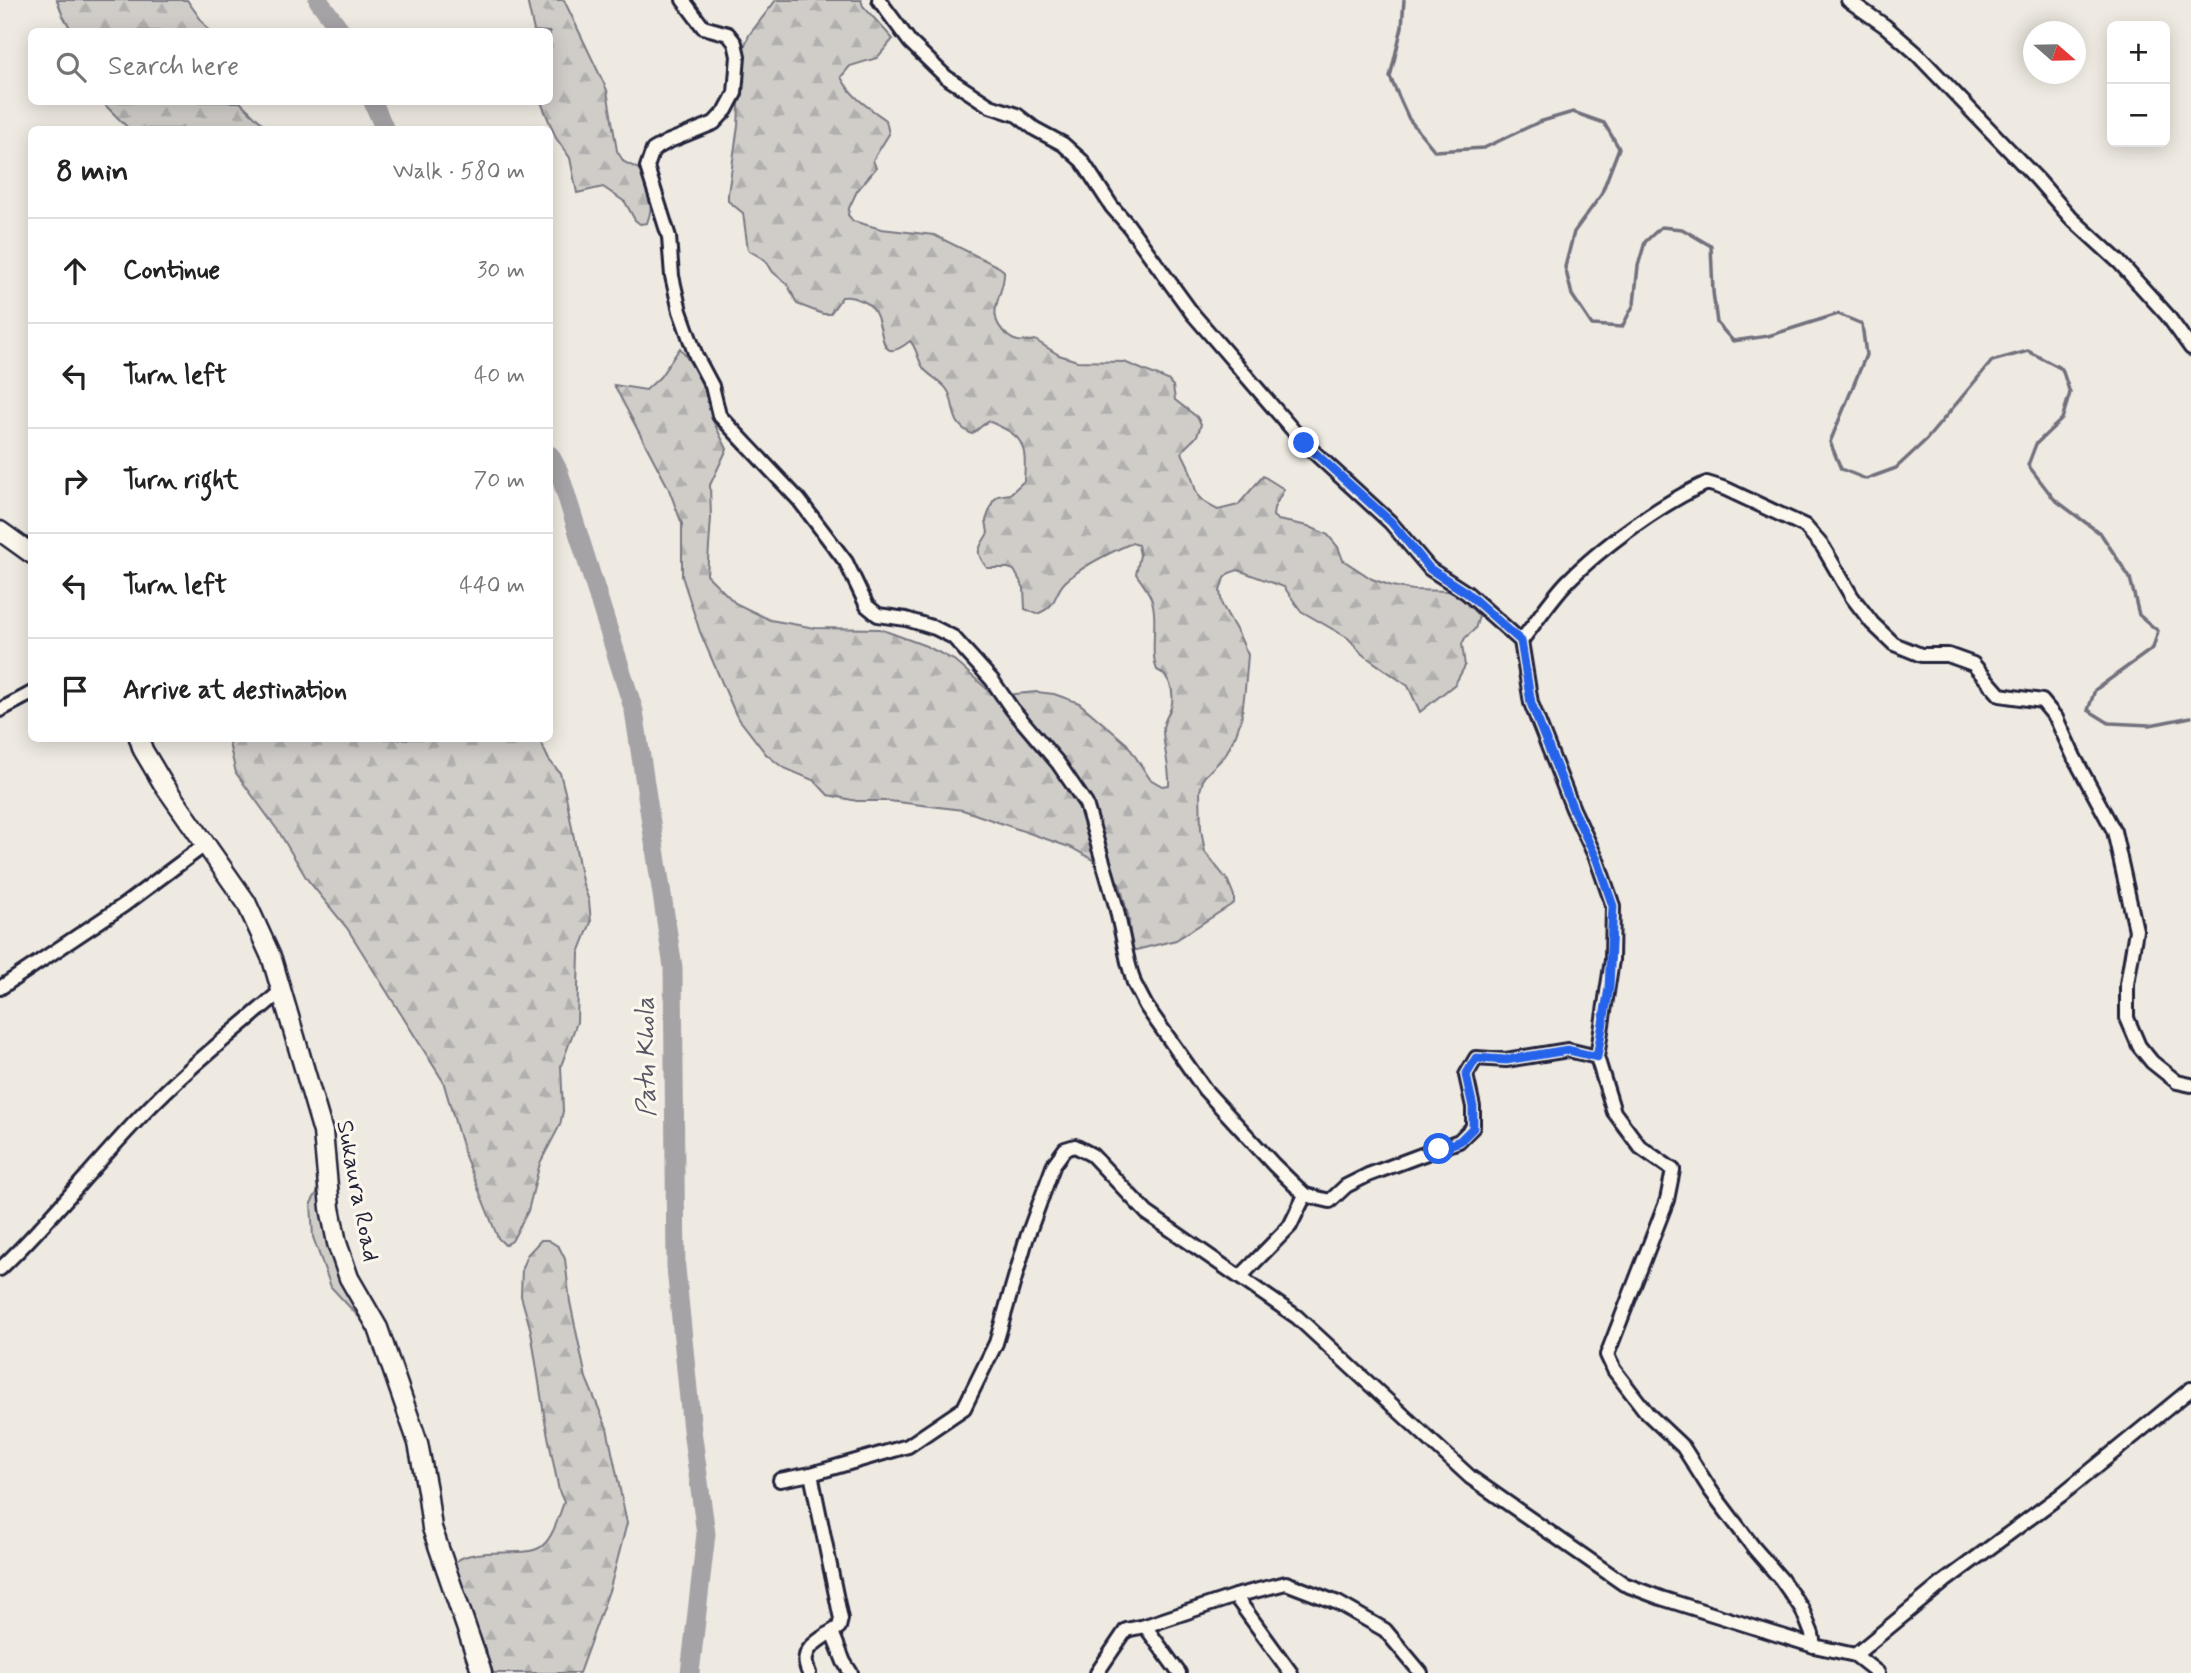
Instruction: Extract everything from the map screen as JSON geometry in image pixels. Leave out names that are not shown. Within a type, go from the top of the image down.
[{"type":"street","points":[[683,0],[703,27],[728,34],[736,43],[738,56],[735,93],[726,110],[714,123],[653,150],[647,167],[669,237],[680,311],[696,356],[712,386],[719,415],[799,500],[846,562],[867,606],[878,615],[906,619],[953,637],[992,680],[1012,709],[1058,763],[1086,804],[1116,906],[1134,983],[1146,1006],[1205,1090],[1305,1195],[1330,1201],[1346,1186],[1368,1175],[1460,1141],[1473,1128],[1473,1107],[1466,1075],[1476,1058],[1506,1060],[1568,1050],[1597,1057]]},
{"type":"street","points":[[879,0],[910,42],[946,77],[990,107],[1017,116],[1063,144],[1082,161],[1112,207],[1192,313],[1304,443],[1391,522],[1430,569],[1467,593],[1521,641],[1531,703],[1573,809],[1597,860],[1613,906],[1609,988],[1597,1057],[1614,1112],[1640,1146],[1673,1170],[1667,1200],[1606,1355],[1614,1370],[1647,1413],[1683,1447],[1711,1491],[1754,1548],[1781,1578],[1802,1609],[1814,1646]]},
{"type":"street","points":[[1848,0],[1916,52],[2071,218],[2119,262],[2167,315],[2191,348]]},
{"type":"street","points":[[1521,641],[1567,582],[1608,547],[1669,503],[1707,483],[1726,489],[1805,526],[1823,547],[1852,597],[1872,623],[1894,644],[1921,655],[1948,655],[1973,663],[2000,695],[2042,701],[2056,718],[2114,831],[2136,930],[2127,984],[2127,1018],[2139,1046],[2152,1062],[2177,1082],[2191,1085]]},
{"type":"street","points":[[0,531],[28,551]]},
{"type":"street","points":[[0,710],[28,695]]},
{"type":"street","name":"Sukaura Road","points":[[141,742],[162,782],[246,902],[272,959],[323,1132],[330,1208],[337,1243],[349,1278],[378,1328],[418,1443],[432,1528],[482,1673]]},
{"type":"street","points":[[0,988],[124,905],[206,844]]},
{"type":"street","points":[[0,1269],[33,1237],[146,1110],[188,1070],[281,992]]},
{"type":"street","points":[[780,1480],[908,1447],[964,1409],[996,1343],[1026,1240],[1054,1164],[1065,1149],[1075,1146],[1092,1155],[1147,1213],[1297,1317],[1470,1477],[1624,1584],[1814,1646],[1855,1655],[1878,1673]]},
{"type":"street","points":[[1240,1277],[1290,1226],[1305,1195]]},
{"type":"street","points":[[1855,1655],[1945,1581],[2061,1495],[2191,1389]]},
{"type":"street","points":[[809,1673],[806,1654],[809,1647],[839,1627],[841,1619],[811,1474]]},
{"type":"street","points":[[1097,1673],[1126,1630],[1286,1583],[1338,1603],[1385,1630],[1420,1673]]},
{"type":"street","points":[[1235,1596],[1291,1673]]},
{"type":"street","points":[[1145,1626],[1179,1673]]},
{"type":"street","points":[[832,1632],[851,1673]]},
{"type":"green space","points":[[57,0],[187,0],[207,28],[70,28]]},
{"type":"green space","points":[[527,0],[564,0],[607,90],[617,151],[624,162],[641,170],[646,183],[651,202],[647,223],[640,224],[635,220],[625,202],[603,187],[577,193],[570,158],[556,138],[542,105],[553,105],[553,28],[533,28]]},
{"type":"green space","points":[[776,0],[861,0],[863,6],[893,39],[877,58],[850,66],[841,77],[855,96],[886,120],[889,134],[873,160],[876,168],[857,191],[849,208],[848,215],[853,221],[881,229],[934,235],[999,267],[1004,271],[1004,280],[995,312],[996,320],[1000,328],[1014,340],[1035,340],[1059,355],[1077,361],[1124,362],[1168,380],[1173,386],[1175,400],[1197,417],[1201,424],[1195,438],[1182,452],[1197,494],[1210,506],[1218,510],[1238,505],[1263,476],[1284,489],[1274,508],[1273,516],[1278,520],[1308,526],[1328,535],[1338,547],[1343,560],[1372,579],[1413,590],[1448,591],[1460,596],[1479,616],[1475,629],[1462,644],[1465,666],[1455,684],[1420,712],[1408,686],[1362,654],[1348,638],[1301,611],[1284,587],[1238,570],[1224,578],[1220,591],[1222,605],[1248,655],[1245,690],[1236,734],[1225,756],[1204,777],[1200,791],[1201,829],[1205,852],[1228,881],[1234,903],[1176,940],[1132,951],[1128,915],[1120,885],[1107,868],[1072,848],[963,810],[889,801],[857,801],[828,795],[815,781],[782,767],[766,754],[736,715],[700,632],[682,576],[682,524],[668,487],[614,385],[646,390],[660,377],[680,348],[705,384],[712,419],[727,449],[710,485],[707,575],[735,603],[770,620],[815,628],[880,629],[954,660],[995,696],[1036,692],[1054,694],[1079,703],[1127,744],[1150,779],[1162,786],[1169,785],[1163,729],[1171,706],[1172,693],[1168,679],[1157,670],[1155,662],[1153,606],[1148,592],[1136,574],[1140,555],[1138,545],[1132,543],[1079,571],[1065,582],[1052,604],[1044,611],[1037,614],[1025,609],[1024,588],[1014,570],[987,568],[979,554],[988,533],[986,520],[993,501],[998,496],[1010,494],[1024,481],[1025,457],[1016,436],[988,421],[972,434],[965,430],[955,417],[947,389],[925,370],[913,344],[910,341],[898,349],[890,350],[885,346],[872,307],[863,301],[842,297],[830,314],[823,314],[797,304],[788,285],[773,272],[765,260],[748,250],[743,213],[728,201],[738,126],[739,59],[749,35]]},
{"type":"green space","points":[[105,105],[243,105],[265,126],[126,126]]},
{"type":"green space","points":[[229,742],[540,742],[549,760],[560,773],[582,881],[589,901],[591,922],[579,953],[577,1022],[561,1066],[563,1111],[560,1125],[540,1163],[528,1211],[512,1241],[505,1245],[498,1238],[465,1156],[443,1081],[347,928],[307,879],[279,832],[236,773]]},
{"type":"green space","points":[[322,1184],[369,1328],[331,1287],[313,1237],[311,1203]]},
{"type":"green space","points":[[541,1240],[548,1240],[559,1247],[565,1259],[570,1302],[586,1378],[607,1428],[627,1523],[610,1588],[579,1673],[489,1673],[457,1585],[455,1562],[474,1554],[531,1551],[539,1548],[552,1533],[564,1502],[559,1491],[531,1331],[521,1296],[522,1268],[527,1255]]},
{"type":"waterway","name":"Patu Khola","points":[[318,0],[339,28]]},
{"type":"waterway","points":[[1404,0],[1402,27],[1390,77],[1409,119],[1435,151],[1484,148],[1539,122],[1573,112],[1604,123],[1619,148],[1601,195],[1574,232],[1565,267],[1572,295],[1592,325],[1622,327],[1634,304],[1638,266],[1645,242],[1661,227],[1682,229],[1711,246],[1717,323],[1733,341],[1768,336],[1838,314],[1862,324],[1866,355],[1830,442],[1841,469],[1866,479],[1896,468],[1926,440],[1992,361],[2028,351],[2062,369],[2070,393],[2062,419],[2036,444],[2028,465],[2054,499],[2101,534],[2130,578],[2139,615],[2158,631],[2153,648],[2095,690],[2088,710],[2109,723],[2150,725],[2191,717]]},
{"type":"waterway","name":"Patu Khola","points":[[374,105],[383,126]]},
{"type":"waterway","name":"Patu Khola","points":[[553,461],[559,472],[634,711],[673,967],[676,1268],[692,1430],[706,1534],[690,1673]]},
{"type":"route","points":[[1304,443],[1391,522],[1430,569],[1467,593],[1521,641],[1531,703],[1573,809],[1597,860],[1613,906],[1612,960],[1597,1057],[1568,1050],[1506,1060],[1476,1058],[1466,1075],[1473,1107],[1473,1128],[1460,1141],[1439,1149]]}]
